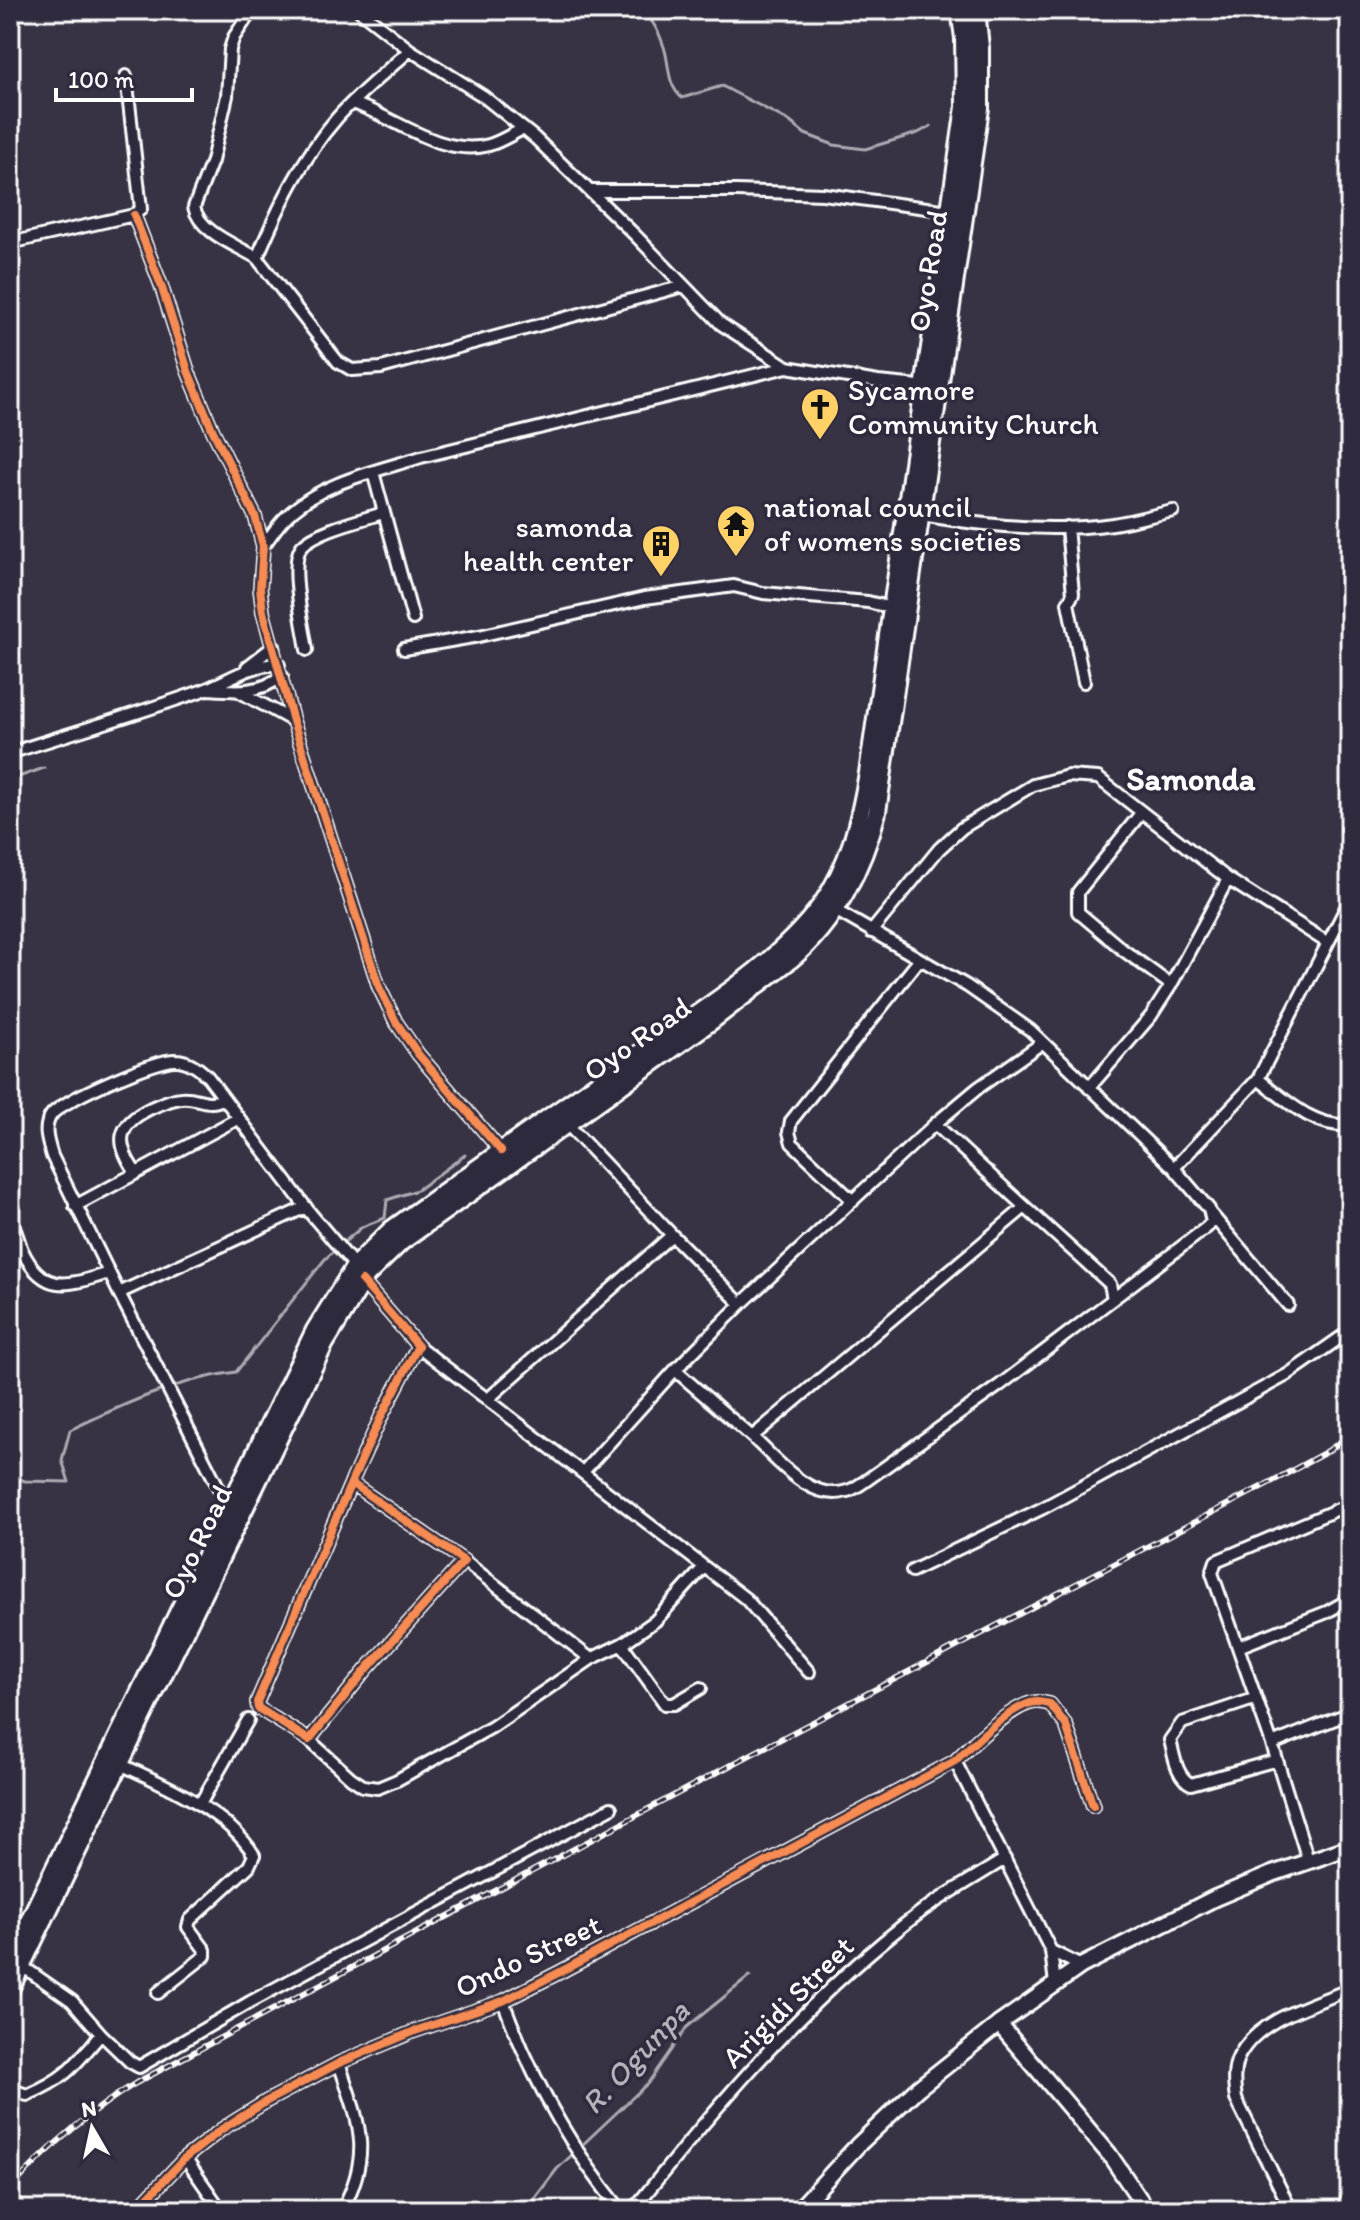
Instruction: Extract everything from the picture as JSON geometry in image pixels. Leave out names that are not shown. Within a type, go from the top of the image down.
[{"type":"main road","name":"Oyo Road","points":[[10,1989],[16,1963],[126,1737],[359,1274],[424,1224],[710,1022],[802,951],[835,910],[861,861],[877,812],[922,515],[949,211],[965,107],[964,38],[960,10]]},
{"type":"main road","name":"Oyo Road","points":[[16,1963],[120,1764],[126,1737],[229,1508],[315,1330],[391,1230],[730,989],[787,943],[823,902],[848,857],[862,809],[892,608],[980,108],[980,47],[976,10]]},
{"type":"main road","points":[[798,2210],[858,2145],[917,2089],[999,2024],[1081,1966],[1215,1898],[1308,1860],[1350,1847]]},
{"type":"main road","points":[[999,2024],[1075,2112],[1144,2205]]},
{"type":"street","points":[[252,10],[234,37],[230,49],[227,96],[215,148],[194,207],[205,227],[257,258],[338,362],[352,370],[381,368],[683,286]]},
{"type":"street","points":[[359,10],[410,50],[483,96],[523,129],[591,191],[721,324],[787,367]]},
{"type":"street","points":[[257,258],[275,212],[302,165],[337,118],[410,50]]},
{"type":"street","points":[[10,243],[134,215],[141,209],[126,76]]},
{"type":"street","points":[[352,103],[377,111],[431,140],[448,145],[489,146],[523,129]]},
{"type":"street","points":[[591,191],[823,194],[949,211]]},
{"type":"street","points":[[134,215],[161,285],[188,371],[213,431],[255,516],[263,546],[260,588],[263,612],[293,721],[379,987],[396,1022],[418,1054],[501,1151]]},
{"type":"street","points":[[263,546],[288,515],[318,493],[373,472],[421,457],[787,367],[931,387]]},
{"type":"street","points":[[373,472],[413,619]]},
{"type":"street","points":[[922,515],[986,526],[1067,527],[1113,524],[1173,511]]},
{"type":"street","points":[[307,650],[295,565],[302,546],[322,534],[383,513]]},
{"type":"street","points":[[1067,527],[1073,594],[1068,603],[1084,682]]},
{"type":"street","points":[[404,649],[479,636],[645,598],[734,586],[763,593],[868,602],[892,608]]},
{"type":"street","points":[[240,674],[274,646]]},
{"type":"street","points":[[10,753],[206,689],[266,664],[280,670]]},
{"type":"street","points":[[206,689],[238,691],[263,687],[280,670]]},
{"type":"street","points":[[238,691],[293,721]]},
{"type":"street","points":[[871,932],[954,835],[1033,785],[1068,776],[1098,778],[1228,879],[1328,943]]},
{"type":"street","points":[[1141,813],[1078,892],[1078,912],[1171,985]]},
{"type":"street","points":[[1089,1088],[1151,1016],[1228,879]]},
{"type":"street","points":[[1174,1168],[1258,1079],[1350,900]]},
{"type":"street","points":[[835,910],[967,986],[1015,1018],[1174,1168],[1288,1305]]},
{"type":"street","points":[[853,1201],[792,1143],[789,1132],[791,1121],[920,959]]},
{"type":"street","points":[[583,1472],[675,1370],[741,1304],[935,1124],[978,1088],[1042,1043]]},
{"type":"street","points":[[229,1508],[75,1206],[45,1133],[51,1116],[65,1103],[138,1069],[166,1060],[179,1059],[200,1070],[418,1346],[746,1599],[809,1672]]},
{"type":"street","points":[[1258,1079],[1305,1114],[1323,1123],[1350,1125]]},
{"type":"street","points":[[136,1173],[121,1143],[127,1124],[135,1116],[178,1098],[209,1104],[224,1098]]},
{"type":"street","points":[[75,1206],[239,1118]]},
{"type":"street","points":[[566,1123],[741,1304]]},
{"type":"street","points":[[935,1124],[1110,1284],[1113,1299]]},
{"type":"street","points":[[119,1293],[306,1207]]},
{"type":"street","points":[[752,1437],[1025,1207]]},
{"type":"street","points":[[675,1370],[809,1486],[821,1492],[847,1492],[1000,1385],[1206,1228],[1212,1222],[1212,1215]]},
{"type":"street","points":[[10,1220],[32,1267],[51,1283],[67,1285],[109,1273]]},
{"type":"street","points":[[488,1399],[672,1235]]},
{"type":"street","points":[[912,1571],[1043,1508],[1287,1375],[1350,1331]]},
{"type":"street","points":[[418,1346],[351,1483],[257,1702],[258,1708],[309,1740],[351,1778],[363,1786],[378,1788],[492,1727],[591,1659],[622,1644],[655,1621],[704,1567]]},
{"type":"street","points":[[351,1483],[464,1561],[591,1659]]},
{"type":"street","points":[[1308,1860],[1272,1744],[1212,1573],[1216,1561],[1350,1504]]},
{"type":"street","points":[[309,1740],[366,1670],[464,1561]]},
{"type":"street","points":[[1238,1647],[1327,1612],[1350,1599]]},
{"type":"street","points":[[622,1644],[665,1704],[674,1704],[701,1688]]},
{"type":"street","points":[[1254,1699],[1182,1723],[1170,1740],[1179,1773],[1183,1781],[1191,1784],[1277,1760]]},
{"type":"street","name":"Ondo Street","points":[[136,2210],[185,2158],[222,2129],[339,2063],[415,2031],[503,2001],[955,1761],[1018,1709],[1035,1701],[1050,1704],[1066,1725],[1093,1806]]},
{"type":"street","points":[[1272,1744],[1350,1713]]},
{"type":"street","points":[[200,1804],[248,1720]]},
{"type":"street","points":[[955,1761],[1051,1951],[1055,1984]]},
{"type":"street","points":[[120,1764],[200,1804],[252,1851],[253,1860],[190,1920],[188,1927],[205,1950],[205,1956],[158,1993]]},
{"type":"street","points":[[16,1963],[72,2001],[101,2034],[139,2067],[250,2002],[611,1808]]},
{"type":"street","name":"Arigidi Street","points":[[633,2210],[699,2127],[774,2045],[858,1964],[923,1911],[1005,1859]]},
{"type":"street","points":[[1051,1951],[1081,1966]]},
{"type":"street","points":[[1291,2210],[1236,2099],[1234,2081],[1238,2058],[1250,2041],[1270,2024],[1350,1989]]},
{"type":"street","points":[[503,2001],[523,2053],[569,2139],[621,2210]]},
{"type":"street","points":[[10,2089],[27,2095],[57,2081],[69,2072],[101,2034]]},
{"type":"street","points":[[339,2063],[359,2126],[362,2150],[352,2192],[342,2210]]},
{"type":"street","points":[[185,2158],[221,2210]]},
{"type":"street","points":[[1127,2210],[1144,2205]]},
{"type":"waterway","points":[[643,10],[659,35],[673,86],[682,98],[722,86],[789,121],[805,134],[834,145],[865,149],[931,126]]},
{"type":"waterway","points":[[10,780],[44,768]]},
{"type":"waterway","points":[[342,1244],[362,1227],[385,1218],[387,1200],[417,1190],[465,1155]]},
{"type":"waterway","points":[[10,1476],[25,1481],[69,1482],[62,1460],[70,1430],[171,1387],[236,1372],[336,1249]]},
{"type":"waterway","name":"R. Ogunpa","points":[[579,2148],[648,2083],[687,2027],[750,1976]]},
{"type":"waterway","name":"R. Ogunpa","points":[[526,2210],[557,2169],[574,2153]]},
{"type":"railway","points":[[10,2189],[69,2132],[136,2083],[729,1766],[1284,1475],[1350,1435]]},
{"type":"cycle path","points":[[134,215],[161,285],[188,371],[213,431],[255,516],[263,546],[260,588],[263,612],[293,721],[379,987],[396,1022],[418,1054],[501,1151]]},
{"type":"cycle path","points":[[351,1483],[257,1702],[258,1708],[309,1740],[366,1670],[464,1561],[351,1483],[418,1346],[362,1281]]},
{"type":"cycle path","points":[[136,2210],[185,2158],[222,2129],[267,2101],[339,2063],[415,2031],[503,2001],[560,1972],[955,1761],[994,1726],[1028,1704],[1050,1704],[1066,1725],[1093,1806]]},
{"type":"place","name":"Sycamore Community Church","points":[[820,441]]},
{"type":"place","name":"national council of womens societies","points":[[736,558]]},
{"type":"place","name":"samonda health center","points":[[661,578]]},
{"type":"district","name":"Samonda","points":[[1191,779]]}]
